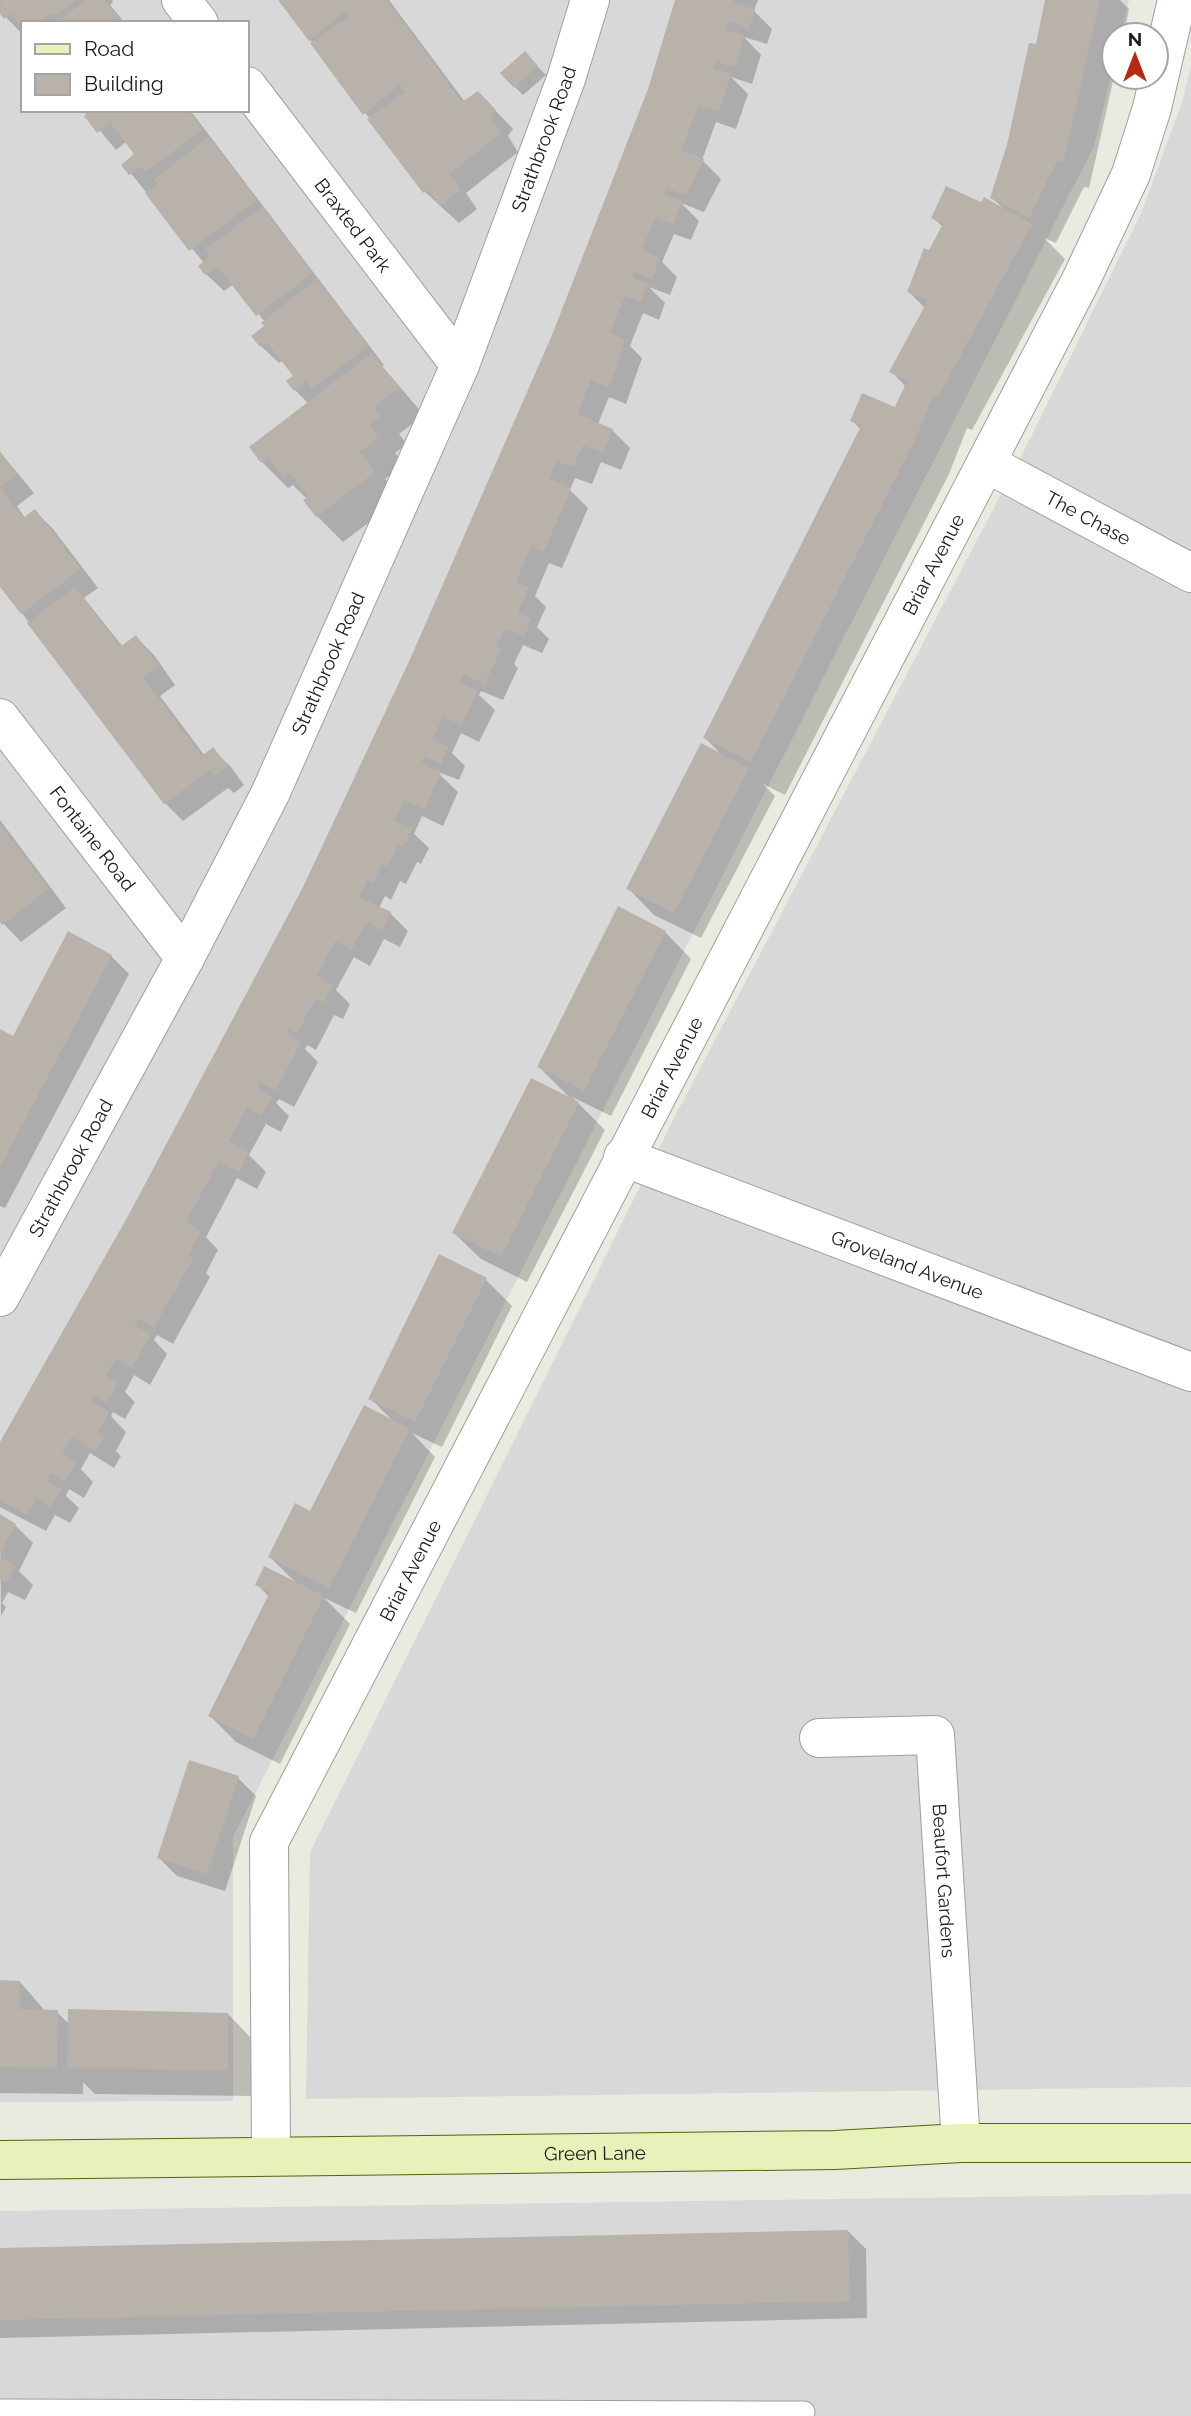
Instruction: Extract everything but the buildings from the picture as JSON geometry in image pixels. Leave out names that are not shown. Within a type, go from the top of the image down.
[{"type":"main road","name":"Green Lane","points":[[0,2160],[271,2154],[835,2150],[961,2143],[1191,2143]]},
{"type":"street","points":[[181,0],[197,21]]},
{"type":"street","name":"Strathbrook Road","points":[[0,1297],[185,958],[270,794],[460,365],[566,79],[590,0]]},
{"type":"street","name":"Briar Avenue","points":[[271,2154],[269,1842],[1081,280],[1131,174],[1152,108],[1177,0]]},
{"type":"street","name":"Braxted Park","points":[[248,87],[460,365]]},
{"type":"street","name":"The Chase","points":[[986,463],[1191,573]]},
{"type":"street","name":"Fontaine Road","points":[[0,718],[185,958]]},
{"type":"street","name":"Groveland Avenue","points":[[623,1157],[1191,1372]]},
{"type":"street","name":"Beaufort Gardens","points":[[819,1738],[935,1735],[961,2143]]},
{"type":"lane","points":[[0,2410],[804,2412]]},
{"type":"shaded area","points":[[0,0],[1129,0],[1124,21],[1100,21],[1100,91],[1107,91],[1094,146],[233,1837],[233,2101],[0,2102]]},
{"type":"shaded area","points":[[1191,66],[1191,2087],[306,2099],[310,1852],[672,1122],[1030,439],[1142,211],[1182,102]]},
{"type":"shaded area","points":[[1191,2194],[1191,2416],[0,2416],[0,2211]]}]
